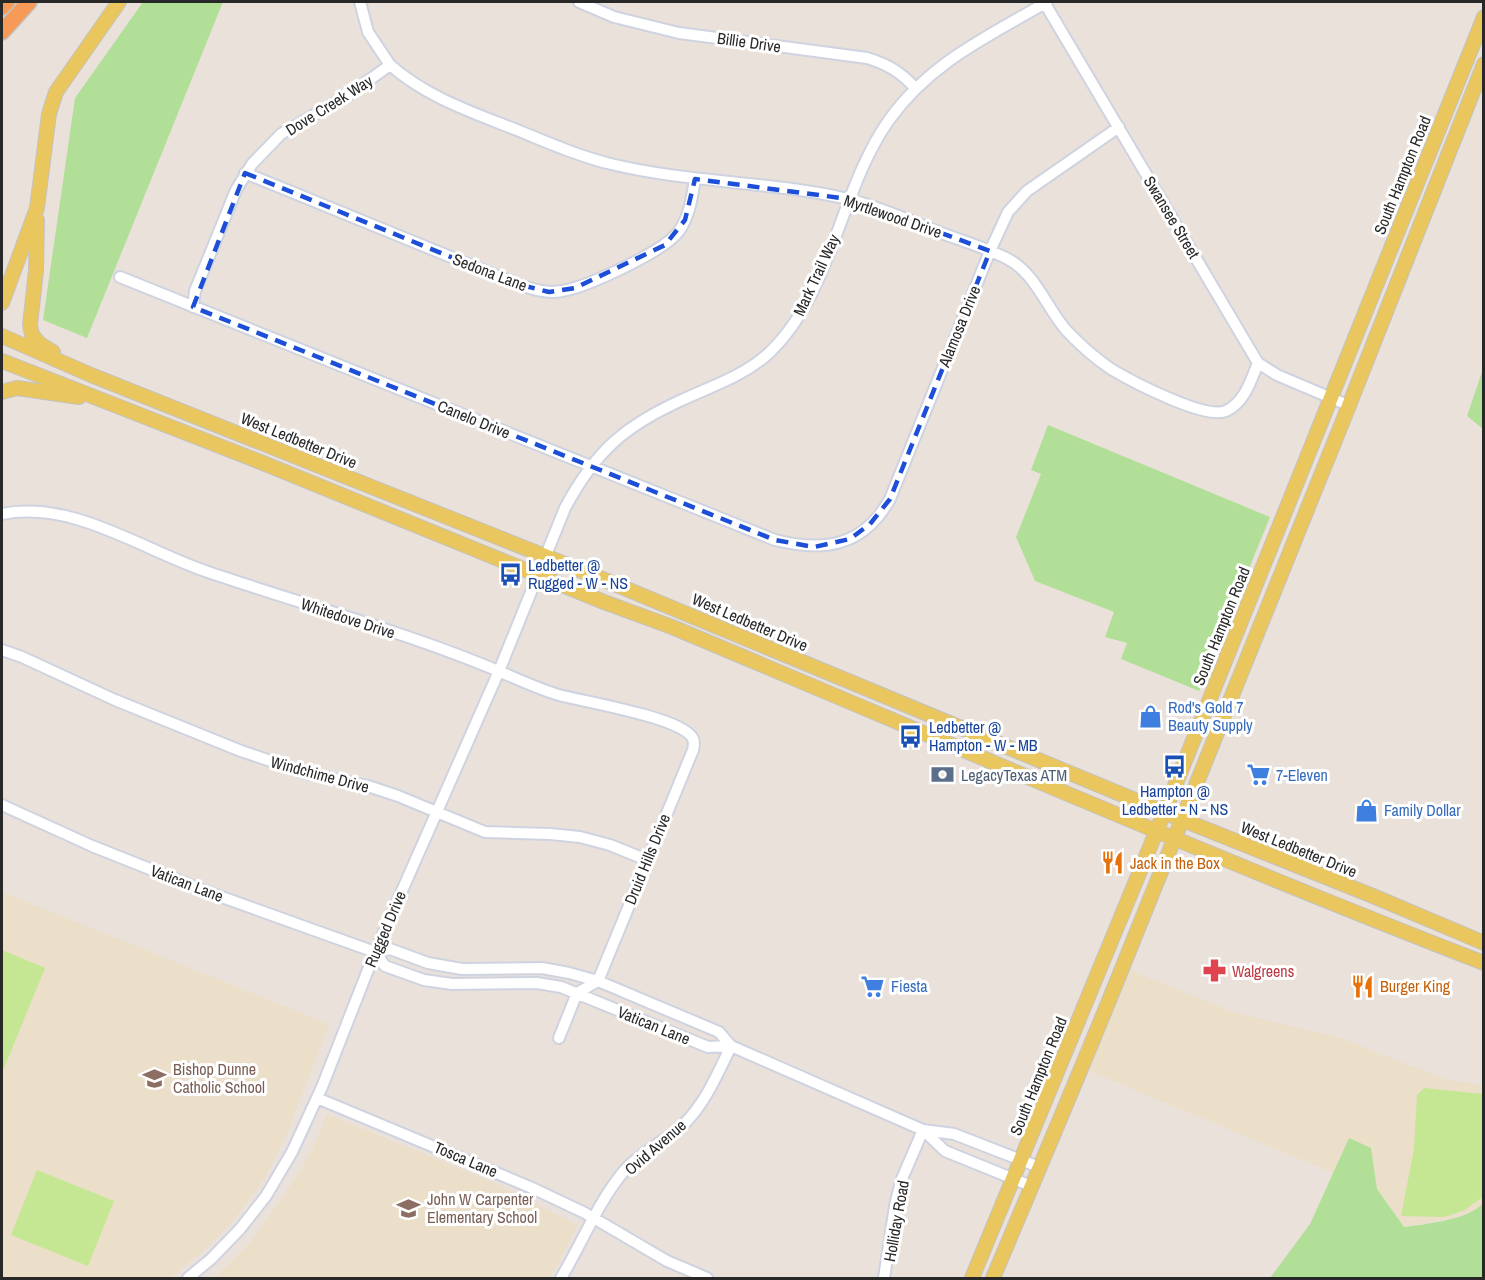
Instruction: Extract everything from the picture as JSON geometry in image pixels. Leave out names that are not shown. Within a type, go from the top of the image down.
[{"type":"highway","points":[[2,7],[7,2]]},
{"type":"highway","points":[[2,32],[29,2]]},
{"type":"main road","points":[[91,375],[50,351],[32,335],[30,326],[36,271],[37,208],[48,124],[56,92],[119,2]]},
{"type":"main road","name":"South Hampton Road","points":[[972,1278],[1157,832],[1484,17]]},
{"type":"main road","points":[[993,1278],[1183,820],[1350,406],[1484,64]]},
{"type":"main road","points":[[2,303],[37,208]]},
{"type":"main road","points":[[1384,264],[1402,272]]},
{"type":"main road","name":"West Ledbetter Drive","points":[[2,336],[91,375],[546,556],[1015,749],[1164,813],[1484,943]]},
{"type":"main road","points":[[2,361],[672,627],[1157,832],[1484,963]]},
{"type":"main road","points":[[2,392],[17,388],[108,402]]},
{"type":"main road","points":[[258,461],[265,445]]},
{"type":"main road","points":[[1275,536],[1292,546]]},
{"type":"main road","points":[[1004,768],[1015,749]]},
{"type":"main road","points":[[1365,917],[1373,896]]},
{"type":"main road","points":[[1051,1087],[1070,1095]]},
{"type":"street","name":"Dove Creek Way","points":[[193,306],[195,291],[245,173],[268,145],[281,134],[347,96],[390,65],[368,32],[360,2]]},
{"type":"street","name":"Billie Drive","points":[[579,2],[614,17],[679,33],[867,58],[888,64],[904,75],[915,88]]},
{"type":"street","name":"Mark Trail Way","points":[[546,556],[565,508],[590,466],[611,442],[638,422],[728,380],[769,353],[787,332],[818,279],[849,199],[873,146],[915,88],[961,52],[1045,2]]},
{"type":"street","name":"Swansee Street","points":[[1045,2],[1258,363],[1277,375],[1350,406]]},
{"type":"street","name":"Myrtlewood Drive","points":[[390,65],[404,77],[442,100],[571,151],[611,164],[849,199],[882,209],[1008,258],[1029,276],[1066,329],[1089,352],[1112,369],[1209,413],[1223,412],[1234,406],[1246,392],[1258,363]]},
{"type":"street","name":"Alamosa Drive","points":[[831,545],[850,539],[870,524],[890,499],[990,251],[1008,212],[1027,191],[1119,128]]},
{"type":"street","name":"Sedona Lane","points":[[245,173],[517,284],[549,292],[575,288],[647,256],[665,244],[678,232],[685,220],[691,206],[695,178]]},
{"type":"street","name":"Canelo Drive","points":[[120,277],[775,540],[814,547],[831,545]]},
{"type":"street","name":"Whitedove Drive","points":[[2,514],[38,511],[84,522],[205,571],[428,645],[543,690],[630,710],[684,730],[693,737]]},
{"type":"street","name":"Rugged Drive","points":[[188,1278],[240,1229],[266,1196],[292,1152],[317,1098],[375,952],[499,671],[546,556]]},
{"type":"street","name":"Windchime Drive","points":[[2,650],[241,752],[306,773],[388,792],[485,832],[580,837],[610,845],[647,861]]},
{"type":"street","name":"Druid Hills Drive","points":[[598,981],[693,750],[693,737]]},
{"type":"street","name":"Vatican Lane","points":[[2,805],[92,846],[205,891],[375,952],[390,949],[428,963],[462,969],[542,968],[598,981],[719,1032],[731,1046],[923,1130],[954,1134],[1039,1167]]},
{"type":"street","name":"Vatican Lane","points":[[375,952],[385,966],[424,980],[476,985],[537,983],[561,987],[708,1047],[731,1046]]},
{"type":"street","points":[[559,1038],[577,993],[598,981]]},
{"type":"street","name":"Ovid Avenue","points":[[561,1278],[605,1196],[638,1157],[683,1125],[713,1083],[731,1046]]},
{"type":"street","name":"Tosca Lane","points":[[317,1098],[492,1169],[594,1218],[667,1261],[707,1278]]},
{"type":"street","name":"Vatican Lane","points":[[923,1130],[945,1151],[1031,1186]]},
{"type":"street","name":"Holliday Road","points":[[884,1278],[895,1206],[902,1181],[923,1130]]},
{"type":"highlighted area","points":[[245,173],[517,284],[549,292],[575,288],[665,245],[685,220],[695,179],[849,199],[990,251],[890,499],[870,524],[850,539],[814,547],[775,540],[193,307]]},
{"type":"shaded area","name":"Bishop Dunne Catholic School","points":[[2,892],[329,1024],[288,1131],[264,1179],[231,1224],[201,1253],[170,1278],[2,1278]]},
{"type":"shaded area","points":[[1130,970],[1235,1013],[1338,1037],[1447,1080],[1483,1086],[1483,1203],[1480,1207],[1454,1218],[1404,1227],[1377,1189],[1371,1148],[1349,1138],[1333,1173],[1089,1071]]},
{"type":"shaded area","name":"John W Carpenter Elementary School","points":[[327,1114],[494,1183],[578,1225],[549,1278],[214,1278],[249,1244],[287,1191],[312,1150]]},
{"type":"green space","points":[[143,2],[223,2],[87,338],[43,320],[75,98]]},
{"type":"green space","points":[[1483,369],[1484,429],[1467,416]]},
{"type":"green space","points":[[1048,425],[1270,517],[1199,691],[1121,659],[1127,643],[1105,637],[1114,612],[1035,581],[1016,537],[1041,474],[1031,470]]},
{"type":"green space","points":[[2,950],[45,968],[2,1073]]},
{"type":"green space","points":[[1424,1088],[1483,1094],[1483,1197],[1463,1211],[1444,1217],[1401,1216],[1414,1149],[1417,1095]]},
{"type":"green space","points":[[1349,1138],[1371,1148],[1377,1189],[1404,1227],[1435,1223],[1468,1214],[1483,1203],[1483,1278],[1270,1278],[1310,1224]]},
{"type":"green space","points":[[37,1170],[114,1201],[88,1266],[11,1235]]},
{"type":"place","name":"Ledbetter @ Rugged - W - NS","points":[[510,574]]},
{"type":"place","name":"Rod's Gold 7 Beauty Supply","points":[[1150,716]]},
{"type":"place","name":"Ledbetter @ Hampton - W - MB","points":[[911,736]]},
{"type":"place","name":"Hampton @ Ledbetter - N - NS","points":[[1175,766]]},
{"type":"place","name":"LegacyTexas ATM","points":[[943,775]]},
{"type":"place","name":"7-Eleven","points":[[1258,775]]},
{"type":"place","name":"Family Dollar","points":[[1366,810]]},
{"type":"place","name":"Jack in the Box","points":[[1112,863]]},
{"type":"place","name":"Walgreens","points":[[1214,971]]},
{"type":"place","name":"Fiesta","points":[[873,986]]},
{"type":"place","name":"Burger King","points":[[1362,986]]},
{"type":"place","name":"Bishop Dunne Catholic School","points":[[155,1078]]},
{"type":"place","name":"John W Carpenter Elementary School","points":[[409,1208]]}]
